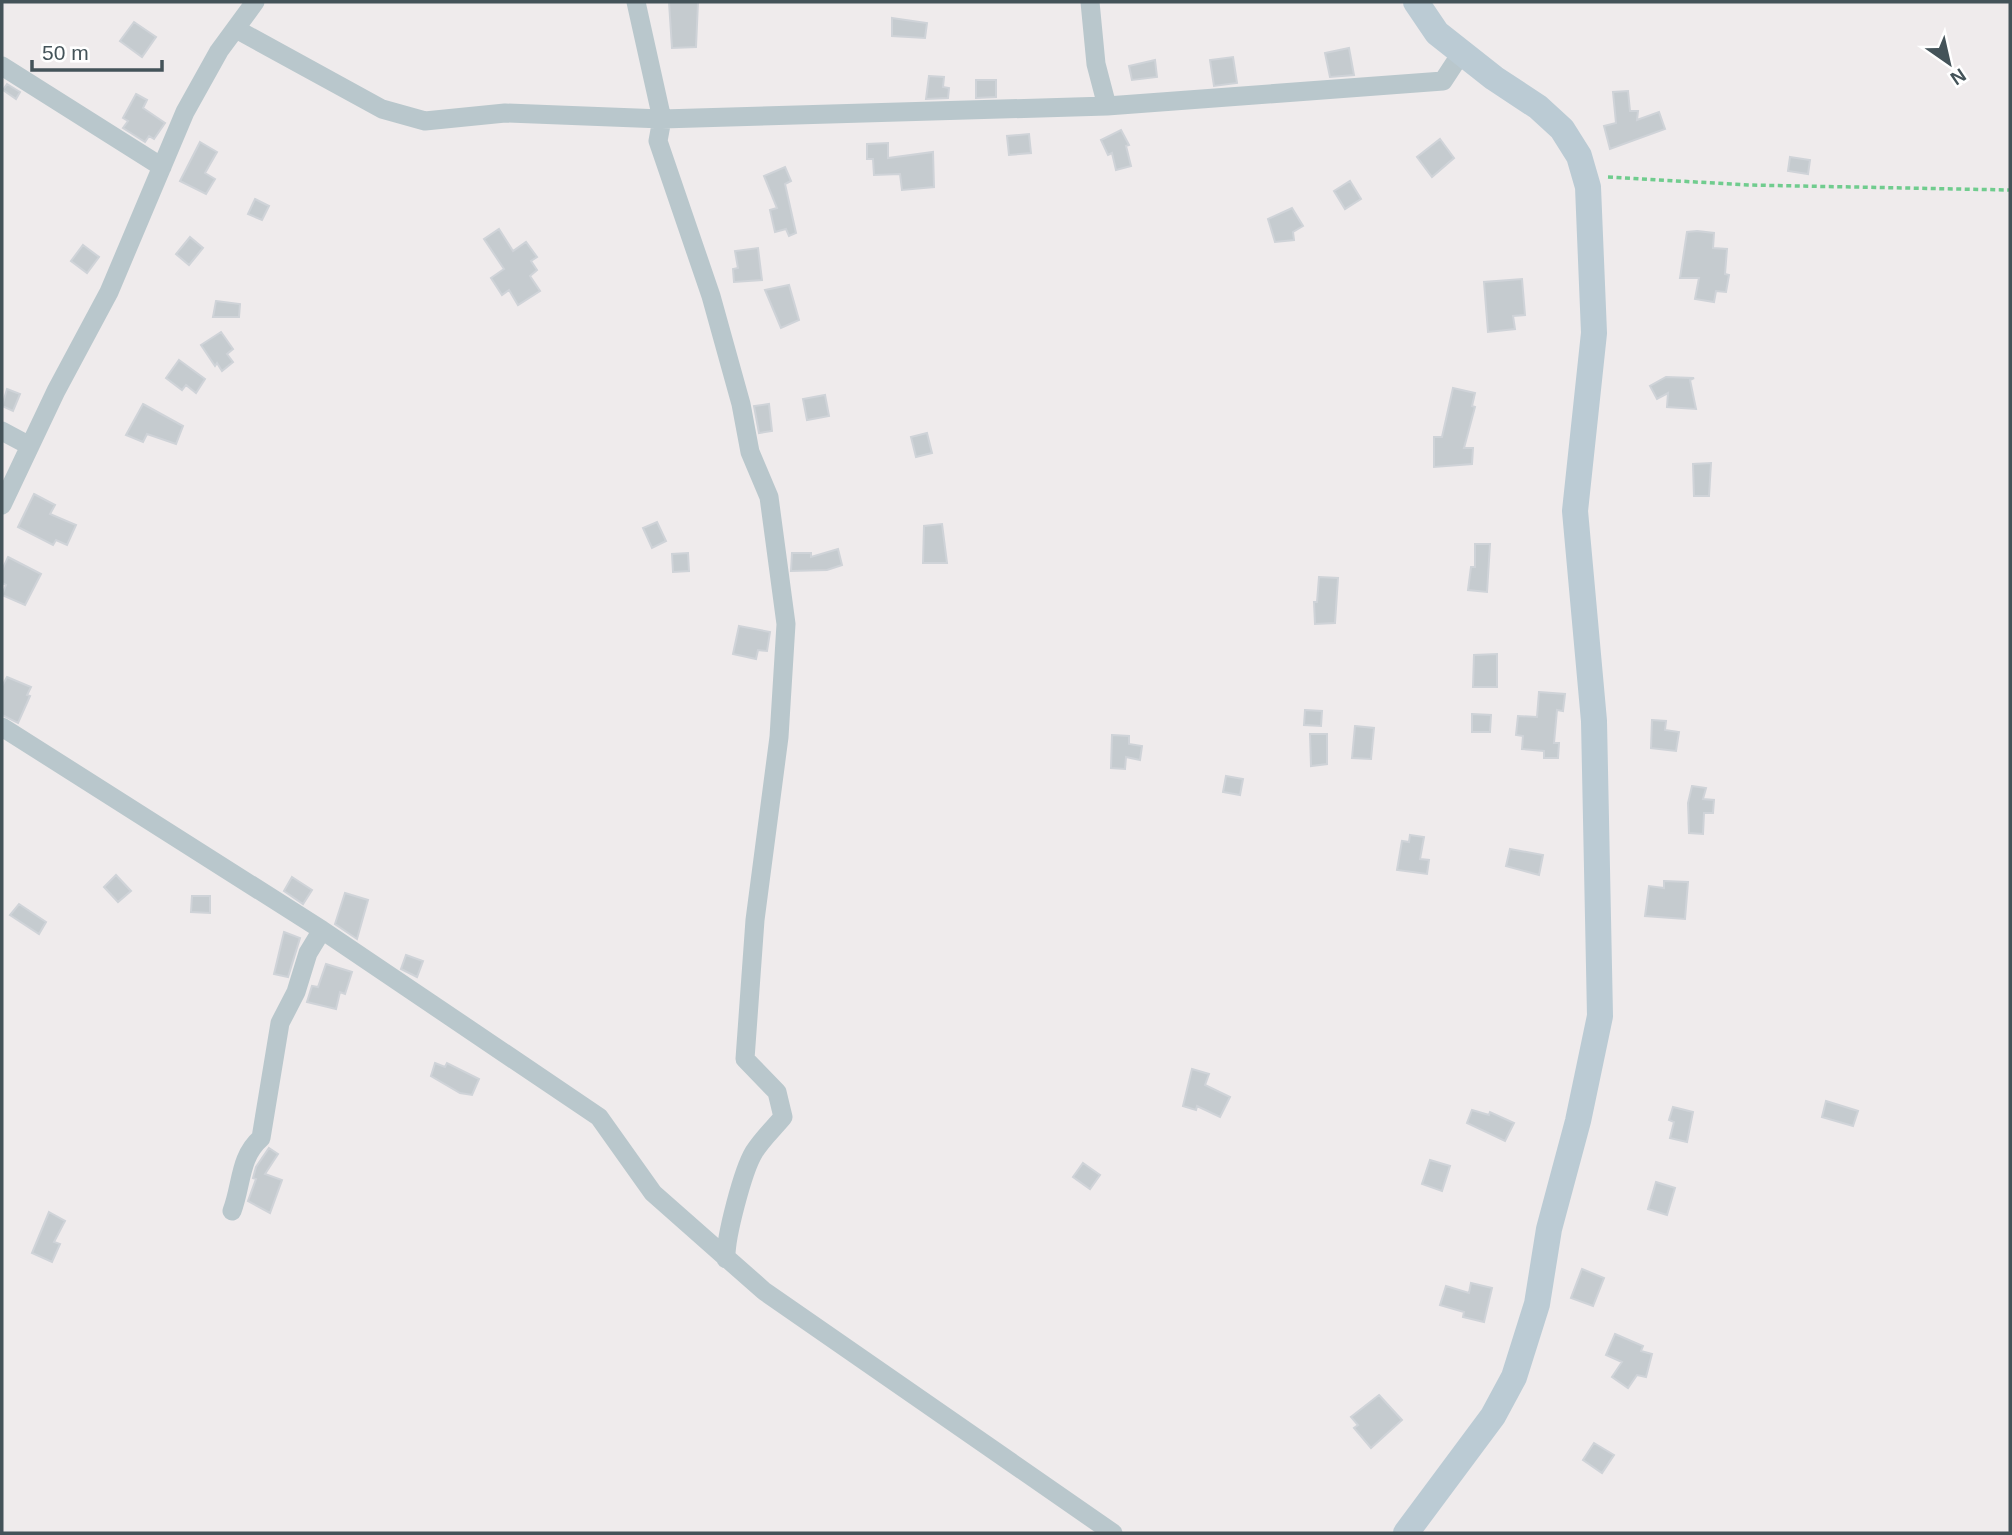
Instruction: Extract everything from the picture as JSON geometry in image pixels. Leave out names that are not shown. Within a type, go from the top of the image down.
[{"type":"main road","points":[[1406,1533],[1493,1416],[1514,1377],[1537,1304],[1549,1229],[1578,1121],[1600,1016],[1594,721],[1575,512],[1594,332],[1588,187],[1579,156],[1562,129],[1538,107],[1437,33],[1416,2]]},
{"type":"street","points":[[2,505],[109,292],[185,112],[219,51],[255,2]]},
{"type":"street","points":[[636,2],[662,119],[658,141],[711,296],[741,404],[750,452],[769,496],[786,624],[779,737],[755,920],[746,1059],[778,1092],[783,1117],[754,1152],[730,1221],[726,1259]]},
{"type":"street","points":[[1090,2],[1096,64],[1107,106]]},
{"type":"street","points":[[236,29],[382,109],[425,121],[505,113],[662,119],[1107,106],[1443,81],[1462,52]]},
{"type":"street","points":[[2,66],[162,167]]},
{"type":"street","points":[[2,431],[30,446]]},
{"type":"street","points":[[2,727],[322,930],[599,1117],[653,1193],[764,1291],[1113,1533]]},
{"type":"street","points":[[232,1212],[243,1162],[251,1147],[261,1138],[280,1023],[296,992],[308,953],[322,930]]},
{"type":"path","points":[[1585,176],[1748,185],[2010,190]]},
{"type":"building","points":[[669,2],[698,2],[696,47],[672,48]]},
{"type":"building","points":[[892,18],[927,23],[925,38],[892,36]]},
{"type":"building","points":[[134,22],[156,37],[142,57],[120,41]]},
{"type":"building","points":[[1349,48],[1354,75],[1330,77],[1325,53]]},
{"type":"building","points":[[1233,57],[1237,83],[1214,86],[1210,60]]},
{"type":"building","points":[[1155,60],[1157,77],[1132,80],[1129,66]]},
{"type":"building","points":[[929,76],[944,77],[943,87],[949,88],[948,98],[926,99]]},
{"type":"building","points":[[976,80],[996,80],[996,97],[976,98]]},
{"type":"building","points":[[7,84],[20,92],[16,99],[3,90]]},
{"type":"building","points":[[1628,91],[1630,111],[1638,111],[1637,120],[1659,112],[1665,129],[1610,149],[1604,126],[1616,123],[1613,92]]},
{"type":"building","points":[[136,94],[147,100],[143,108],[165,123],[154,139],[149,136],[145,142],[123,128],[128,121],[123,118]]},
{"type":"building","points":[[1121,130],[1129,145],[1126,146],[1131,166],[1116,170],[1112,153],[1108,155],[1101,140]]},
{"type":"building","points":[[1029,134],[1031,153],[1009,155],[1007,136]]},
{"type":"building","points":[[1440,139],[1454,158],[1432,177],[1417,157]]},
{"type":"building","points":[[200,142],[217,152],[205,173],[215,179],[206,194],[180,181]]},
{"type":"building","points":[[888,143],[888,158],[933,152],[934,187],[902,190],[900,174],[874,175],[873,159],[867,159],[867,144]]},
{"type":"building","points":[[1790,157],[1810,160],[1808,174],[1788,171]]},
{"type":"building","points":[[785,167],[791,181],[785,184],[796,233],[789,236],[786,229],[775,232],[770,210],[777,208],[764,176]]},
{"type":"building","points":[[1350,181],[1361,199],[1345,209],[1334,191]]},
{"type":"building","points":[[255,199],[269,206],[262,220],[248,214]]},
{"type":"building","points":[[1292,208],[1303,226],[1293,232],[1294,240],[1275,242],[1268,219]]},
{"type":"building","points":[[499,229],[513,251],[526,242],[537,257],[531,261],[537,270],[530,276],[540,291],[518,305],[509,290],[502,295],[491,278],[504,269],[484,239]]},
{"type":"building","points":[[1687,232],[1714,233],[1713,248],[1727,249],[1725,274],[1729,275],[1726,292],[1716,291],[1714,302],[1695,299],[1699,278],[1680,278]]},
{"type":"building","points":[[190,237],[203,248],[189,265],[176,254]]},
{"type":"building","points":[[83,245],[99,257],[87,273],[71,261]]},
{"type":"building","points":[[758,248],[762,280],[734,282],[733,269],[738,268],[735,251]]},
{"type":"building","points":[[1522,279],[1525,315],[1513,316],[1515,329],[1488,332],[1484,282]]},
{"type":"building","points":[[789,285],[799,320],[781,328],[765,290]]},
{"type":"building","points":[[216,301],[240,304],[239,317],[213,317]]},
{"type":"building","points":[[221,332],[233,349],[227,354],[233,362],[222,371],[217,363],[215,366],[201,345]]},
{"type":"building","points":[[179,360],[205,379],[196,393],[186,385],[182,390],[166,378]]},
{"type":"building","points":[[1666,377],[1694,378],[1690,380],[1696,409],[1667,407],[1668,393],[1657,399],[1650,386]]},
{"type":"building","points":[[1453,388],[1475,393],[1472,406],[1475,407],[1464,448],[1473,448],[1472,464],[1434,467],[1434,437],[1442,437]]},
{"type":"building","points":[[7,389],[20,394],[13,411],[2,406]]},
{"type":"building","points":[[825,395],[829,416],[807,420],[803,399]]},
{"type":"building","points":[[143,404],[183,426],[176,444],[147,434],[143,442],[126,435]]},
{"type":"building","points":[[769,404],[772,431],[759,433],[754,406]]},
{"type":"building","points":[[927,433],[932,453],[916,457],[911,437]]},
{"type":"building","points":[[1711,463],[1709,496],[1694,496],[1693,464]]},
{"type":"building","points":[[34,494],[55,505],[50,514],[76,525],[67,545],[56,540],[53,545],[18,527]]},
{"type":"building","points":[[657,522],[666,541],[652,548],[643,528]]},
{"type":"building","points":[[942,524],[947,563],[923,563],[924,526]]},
{"type":"building","points":[[1475,544],[1490,544],[1487,592],[1468,590],[1471,567],[1475,567]]},
{"type":"building","points":[[838,549],[842,565],[827,570],[791,571],[792,553],[811,553],[811,557]]},
{"type":"building","points":[[688,553],[689,571],[673,572],[672,554]]},
{"type":"building","points":[[8,557],[41,574],[25,605],[2,595],[6,585],[2,583],[2,570]]},
{"type":"building","points":[[1319,577],[1338,578],[1335,623],[1315,624],[1314,602],[1317,602]]},
{"type":"building","points":[[739,626],[770,632],[767,651],[758,650],[756,659],[733,654]]},
{"type":"building","points":[[1497,654],[1497,687],[1473,687],[1474,655]]},
{"type":"building","points":[[7,677],[31,687],[27,695],[30,696],[18,723],[2,715],[2,686]]},
{"type":"building","points":[[1539,692],[1565,694],[1563,711],[1557,710],[1554,743],[1559,743],[1558,758],[1544,758],[1544,751],[1522,749],[1523,736],[1516,735],[1518,716],[1537,717]]},
{"type":"building","points":[[1305,710],[1322,711],[1321,726],[1304,725]]},
{"type":"building","points":[[1472,714],[1491,715],[1490,732],[1472,732]]},
{"type":"building","points":[[1652,720],[1666,721],[1665,730],[1679,732],[1676,751],[1651,748]]},
{"type":"building","points":[[1355,726],[1374,728],[1371,759],[1352,758]]},
{"type":"building","points":[[1310,734],[1327,734],[1327,764],[1311,766]]},
{"type":"building","points":[[1112,735],[1129,736],[1129,744],[1142,746],[1140,760],[1126,757],[1125,769],[1111,768]]},
{"type":"building","points":[[1226,776],[1243,779],[1240,795],[1223,792]]},
{"type":"building","points":[[1692,786],[1706,788],[1703,799],[1714,800],[1713,813],[1704,813],[1703,834],[1689,833],[1688,803]]},
{"type":"building","points":[[1410,835],[1424,837],[1420,859],[1429,860],[1427,874],[1397,870],[1402,841],[1409,842]]},
{"type":"building","points":[[1510,849],[1543,855],[1539,875],[1506,866]]},
{"type":"building","points":[[116,875],[131,891],[118,902],[104,887]]},
{"type":"building","points":[[292,877],[312,890],[303,904],[284,891]]},
{"type":"building","points":[[1664,881],[1688,882],[1685,919],[1645,916],[1649,886],[1664,888]]},
{"type":"building","points":[[345,893],[368,900],[357,939],[335,924]]},
{"type":"building","points":[[192,896],[210,896],[210,913],[191,912]]},
{"type":"building","points":[[19,904],[46,922],[39,934],[10,915]]},
{"type":"building","points":[[284,932],[300,938],[288,977],[274,974]]},
{"type":"building","points":[[406,955],[423,961],[417,977],[401,969]]},
{"type":"building","points":[[326,964],[352,972],[345,994],[340,992],[336,1009],[307,1002],[312,986],[318,987]]},
{"type":"building","points":[[435,1063],[445,1067],[447,1063],[479,1079],[472,1095],[460,1093],[431,1076]]},
{"type":"building","points":[[1192,1069],[1209,1074],[1205,1085],[1230,1097],[1220,1117],[1197,1106],[1196,1110],[1183,1106]]},
{"type":"building","points":[[1826,1101],[1858,1111],[1853,1126],[1822,1117]]},
{"type":"building","points":[[1673,1107],[1693,1112],[1687,1142],[1670,1138],[1674,1122],[1669,1120]]},
{"type":"building","points":[[1472,1110],[1489,1115],[1490,1112],[1514,1123],[1505,1141],[1467,1123]]},
{"type":"building","points":[[269,1148],[278,1154],[265,1174],[282,1180],[270,1213],[248,1201],[256,1179],[253,1178],[256,1167]]},
{"type":"building","points":[[1430,1160],[1450,1166],[1442,1191],[1422,1184]]},
{"type":"building","points":[[1083,1163],[1100,1175],[1090,1189],[1073,1177]]},
{"type":"building","points":[[1656,1182],[1675,1188],[1667,1215],[1648,1209]]},
{"type":"building","points":[[49,1212],[65,1221],[54,1242],[60,1244],[52,1262],[32,1253]]},
{"type":"building","points":[[1582,1269],[1604,1278],[1593,1306],[1571,1298]]},
{"type":"building","points":[[1471,1283],[1492,1288],[1484,1322],[1463,1317],[1464,1312],[1440,1305],[1446,1286],[1469,1293]]},
{"type":"building","points":[[1615,1334],[1643,1346],[1641,1351],[1652,1354],[1646,1377],[1637,1375],[1628,1388],[1612,1377],[1622,1362],[1606,1355]]},
{"type":"building","points":[[1379,1395],[1402,1420],[1371,1448],[1354,1428],[1358,1425],[1351,1417]]},
{"type":"building","points":[[1594,1443],[1614,1455],[1602,1473],[1583,1460]]}]
